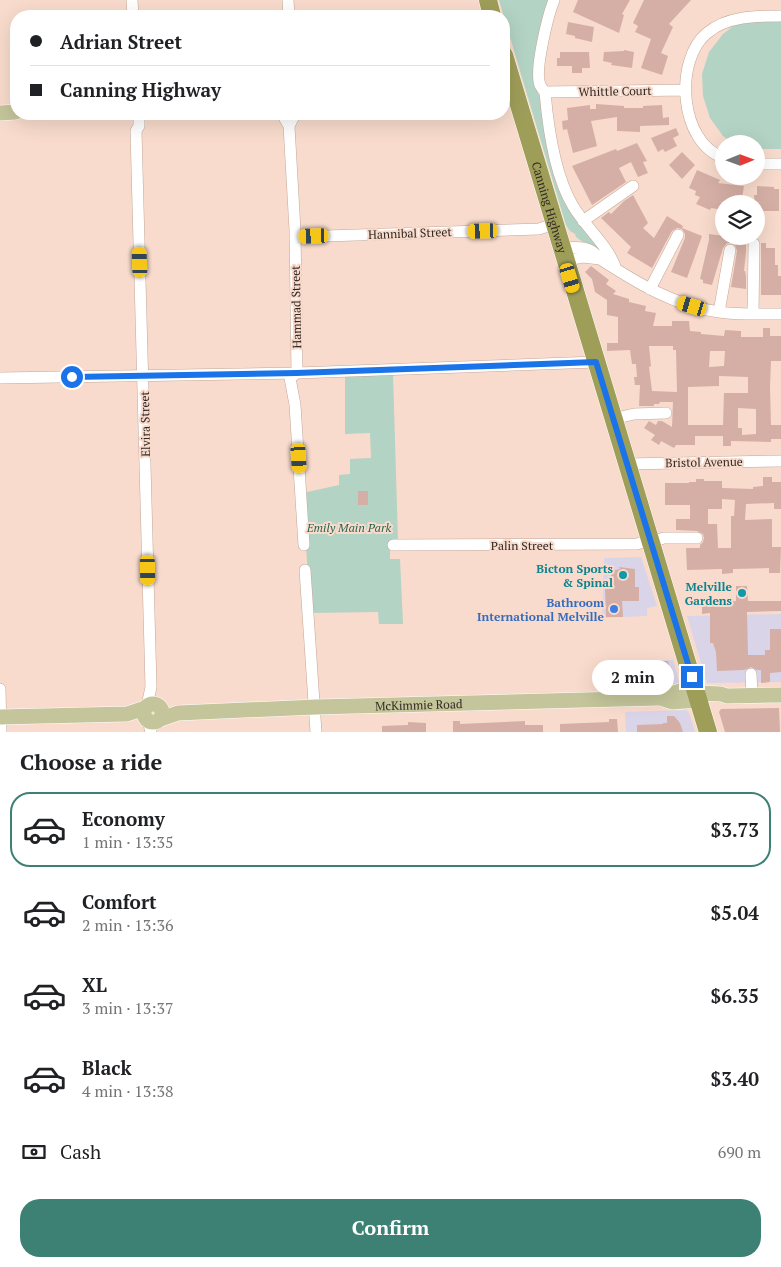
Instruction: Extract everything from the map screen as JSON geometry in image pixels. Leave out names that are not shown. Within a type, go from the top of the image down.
[{"type":"highway","name":"Canning Highway","points":[[510,95],[554,224],[707,726]]},
{"type":"main road","name":"McKimmie Road","points":[[660,698],[685,688],[696,690]]},
{"type":"main road","points":[[696,690],[727,696],[781,695]]},
{"type":"main road","name":"McKimmie Road","points":[[153,717],[178,713],[316,707],[660,698],[672,702],[696,690]]},
{"type":"main road","points":[[707,726],[711,706],[727,696]]},
{"type":"main road","points":[[1,722],[127,714],[153,717]]},
{"type":"street","points":[[554,0],[545,32],[539,79],[540,86],[544,92],[550,139],[572,205],[608,250],[616,269]]},
{"type":"street","points":[[715,153],[708,149],[697,137],[689,119],[686,90],[687,71],[691,55],[699,41],[718,26],[743,18],[781,16]]},
{"type":"street","name":"Whittle Court","points":[[544,92],[686,90]]},
{"type":"street","name":"Elvira Street","points":[[133,120],[136,131],[144,375],[153,717]]},
{"type":"street","name":"Elvira Street","points":[[136,131],[138,120]]},
{"type":"street","name":"Hammad Street","points":[[286,120],[289,126],[295,237],[297,373],[290,378],[295,405],[304,545]]},
{"type":"street","name":"Hammad Street","points":[[289,126],[292,120]]},
{"type":"street","points":[[765,164],[781,164]]},
{"type":"street","points":[[583,221],[633,186]]},
{"type":"street","name":"Hannibal Street","points":[[295,237],[539,229],[554,224]]},
{"type":"street","points":[[650,289],[678,235]]},
{"type":"street","points":[[753,314],[754,245]]},
{"type":"street","points":[[719,312],[730,250]]},
{"type":"street","points":[[563,254],[600,259],[650,289],[679,302],[719,312],[781,314]]},
{"type":"street","points":[[0,378],[297,373],[596,362]]},
{"type":"street","points":[[613,419],[634,414],[666,414]]},
{"type":"street","name":"Bristol Avenue","points":[[627,464],[781,461]]},
{"type":"street","name":"Palin Street","points":[[393,545],[637,544],[664,538],[697,538]]},
{"type":"street","points":[[305,570],[316,707],[316,732]]},
{"type":"street","points":[[751,674],[752,696]]},
{"type":"street","points":[[0,689],[1,722]]},
{"type":"shaded area","points":[[641,557],[657,606],[647,608],[647,616],[602,618],[604,558]]},
{"type":"shaded area","points":[[781,614],[781,682],[707,683],[687,616]]},
{"type":"shaded area","points":[[673,660],[680,684],[606,687],[605,662]]},
{"type":"shaded area","points":[[686,710],[689,713],[695,732],[626,732],[625,712]]},
{"type":"green space","points":[[499,0],[550,0],[536,88],[541,101],[554,164],[604,251],[597,252],[576,237],[566,225],[510,37],[510,10],[502,10]]},
{"type":"green space","points":[[781,19],[781,149],[765,149],[765,135],[722,135],[710,118],[703,96],[702,74],[709,52],[723,34],[741,20]]},
{"type":"green space","name":"Emily Main Park","points":[[393,374],[398,541],[390,542],[390,559],[400,559],[403,624],[379,624],[378,612],[310,613],[303,493],[339,485],[339,475],[350,474],[350,459],[371,458],[370,433],[345,434],[345,375]]},
{"type":"building","points":[[578,0],[630,0],[622,14],[624,15],[619,33],[573,12]]},
{"type":"building","points":[[644,0],[691,0],[669,24],[673,27],[661,53],[668,56],[662,75],[641,68],[651,39],[635,32],[638,26],[633,23]]},
{"type":"building","points":[[568,22],[594,27],[592,42],[566,34]]},
{"type":"building","points":[[624,50],[634,52],[632,68],[611,65],[612,63],[603,61],[604,52]]},
{"type":"building","points":[[560,52],[589,52],[590,68],[582,68],[582,73],[572,73],[572,66],[557,66],[557,58],[560,58]]},
{"type":"building","points":[[596,104],[624,106],[624,108],[662,105],[663,118],[669,117],[669,125],[640,126],[640,132],[617,131],[617,117],[591,121],[597,146],[573,153],[567,129],[563,130],[562,121],[568,120],[567,108],[590,105],[590,109],[596,109]]},
{"type":"building","points":[[676,128],[679,135],[673,138],[677,146],[665,152],[663,149],[658,152],[651,138]]},
{"type":"building","points":[[637,143],[647,161],[643,162],[648,173],[638,177],[631,162],[619,168],[626,182],[592,205],[572,166]]},
{"type":"building","points":[[682,152],[695,165],[682,179],[669,165]]},
{"type":"building","points":[[697,170],[715,178],[715,185],[744,186],[742,195],[715,195],[715,209],[711,208],[710,210],[696,204],[700,197],[695,195],[696,191],[689,188]]},
{"type":"building","points":[[757,186],[779,189],[779,211],[765,211],[765,195],[757,195]]},
{"type":"building","points":[[633,195],[648,223],[643,228],[654,238],[667,216],[683,226],[682,228],[702,236],[687,278],[671,272],[685,238],[682,229],[677,228],[672,231],[652,268],[627,253],[631,247],[601,218],[609,212],[611,214]]},
{"type":"building","points":[[709,234],[715,235],[715,245],[725,245],[712,285],[703,283],[703,280],[700,279]]},
{"type":"building","points":[[766,243],[766,248],[775,248],[775,265],[778,265],[778,276],[781,276],[781,295],[761,295],[761,245]]},
{"type":"building","points":[[735,245],[746,245],[744,271],[746,289],[731,287],[737,251]]},
{"type":"building","points":[[591,266],[609,280],[606,284],[616,291],[613,294],[629,299],[629,302],[646,306],[645,311],[656,313],[653,326],[672,326],[672,321],[689,321],[690,331],[701,332],[701,334],[724,336],[725,330],[741,331],[741,337],[763,337],[763,328],[770,328],[770,336],[781,336],[781,361],[771,361],[770,387],[771,425],[781,425],[781,439],[771,439],[771,442],[731,441],[731,446],[723,446],[723,436],[695,436],[695,445],[676,445],[674,448],[661,441],[659,445],[651,440],[655,435],[644,428],[649,421],[656,425],[658,421],[662,421],[672,427],[673,402],[660,402],[659,404],[654,404],[654,406],[639,406],[640,385],[635,385],[634,377],[637,377],[636,364],[632,364],[630,350],[607,351],[607,343],[618,343],[618,317],[607,315],[607,300],[595,292],[592,279],[585,272]],"holes":[[[649,346],[673,346],[673,350],[676,350],[677,392],[652,391],[649,367],[651,366]],[[710,351],[725,351],[724,366],[709,367]],[[719,376],[748,377],[748,393],[724,393],[723,425],[688,425],[688,387],[719,386]],[[738,408],[756,409],[756,434],[742,435],[742,428],[738,428]]]},
{"type":"building","points":[[763,477],[772,477],[772,482],[781,482],[781,509],[774,509],[774,503],[746,504],[745,520],[772,519],[772,547],[781,547],[780,573],[769,573],[769,568],[733,569],[733,573],[722,574],[722,569],[687,570],[686,548],[700,548],[704,538],[703,534],[697,531],[676,530],[676,519],[690,519],[690,505],[665,505],[665,483],[689,483],[696,482],[696,479],[704,479],[704,481],[722,481],[722,488],[753,489],[753,487],[763,486]],"holes":[[[722,499],[735,500],[734,516],[731,516],[731,548],[718,548],[717,524],[708,524],[708,509],[722,509]]]},
{"type":"building","points":[[358,491],[368,491],[368,505],[358,505]]},
{"type":"building","name":"Bathroom International Melville","points":[[619,567],[635,569],[635,587],[639,587],[639,601],[622,601],[623,617],[606,617],[605,587],[607,587],[607,579],[611,579],[611,571],[620,569]]},
{"type":"building","points":[[736,586],[747,586],[748,601],[781,601],[781,611],[747,612],[748,655],[765,655],[765,650],[770,650],[770,629],[781,629],[781,672],[770,673],[770,682],[761,683],[761,670],[751,667],[744,670],[717,671],[716,652],[713,643],[710,643],[710,613],[702,614],[702,602],[736,601]]},
{"type":"building","points":[[668,661],[672,677],[666,686],[658,689],[657,686],[644,686],[644,670],[617,671],[617,662]]},
{"type":"building","points":[[779,708],[780,732],[725,732],[719,712],[721,709]]},
{"type":"building","points":[[667,716],[674,716],[680,723],[683,732],[637,732],[637,725],[667,723]]},
{"type":"building","points":[[609,719],[617,719],[618,732],[560,732],[560,724],[609,722]]},
{"type":"building","points":[[453,721],[460,721],[460,724],[525,721],[525,725],[543,725],[543,732],[453,732]]},
{"type":"building","points":[[408,722],[426,723],[426,732],[382,732],[382,726],[408,725]]},
{"type":"place","name":"Bicton Sports & Spinal","points":[[623,575]]},
{"type":"place","name":"Melville Gardens","points":[[742,593]]},
{"type":"place","name":"Bathroom International Melville","points":[[614,609]]},
{"type":"route","points":[[72,377],[297,373],[596,362],[692,677]]}]
